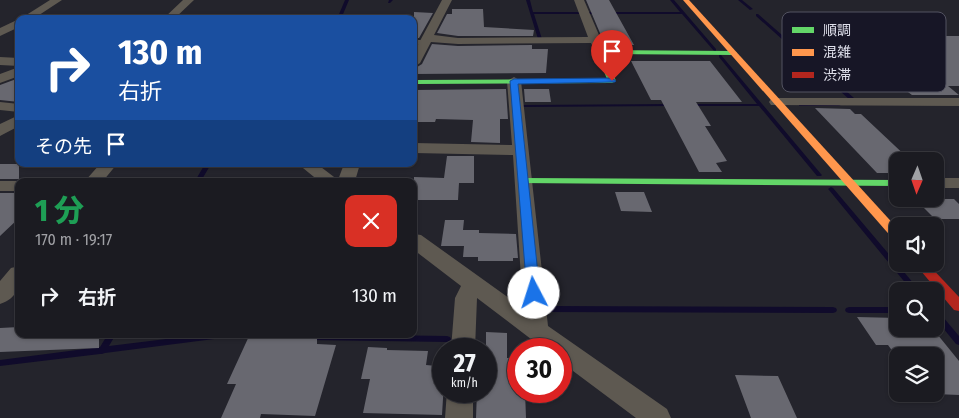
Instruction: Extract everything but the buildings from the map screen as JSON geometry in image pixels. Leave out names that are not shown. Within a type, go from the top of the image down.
[{"type":"street","points":[[32,15],[57,0]]},
{"type":"street","points":[[172,15],[189,0]]},
{"type":"street","points":[[417,54],[421,41],[447,0]]},
{"type":"street","points":[[417,82],[612,81],[578,0]]},
{"type":"street","points":[[686,0],[889,227]]},
{"type":"street","points":[[0,33],[15,24]]},
{"type":"street","points":[[421,41],[596,40]]},
{"type":"street","points":[[600,52],[733,54]]},
{"type":"street","points":[[0,61],[15,62]]},
{"type":"street","points":[[0,80],[15,73]]},
{"type":"street","points":[[514,81],[537,330]]},
{"type":"street","points":[[776,102],[959,102]]},
{"type":"street","points":[[0,106],[15,108]]},
{"type":"street","points":[[0,131],[15,122]]},
{"type":"street","points":[[417,148],[520,150]]},
{"type":"street","points":[[97,178],[106,167]]},
{"type":"street","points":[[310,167],[326,178]]},
{"type":"street","points":[[523,181],[889,183]]},
{"type":"street","points":[[944,183],[959,183]]},
{"type":"street","points":[[0,186],[15,186]]},
{"type":"street","points":[[417,242],[657,418]]},
{"type":"street","points":[[928,272],[959,306]]},
{"type":"street","points":[[0,296],[15,278]]},
{"type":"street","points":[[464,338],[466,298],[474,283]]},
{"type":"street","points":[[459,418],[460,403]]},
{"type":"waterway","points":[[341,15],[347,0]]},
{"type":"waterway","points":[[528,0],[532,13]]},
{"type":"waterway","points":[[672,0],[715,50]]},
{"type":"waterway","points":[[740,0],[751,9]]},
{"type":"waterway","points":[[532,13],[582,13]]},
{"type":"waterway","points":[[532,13],[540,39]]},
{"type":"waterway","points":[[586,13],[683,13]]},
{"type":"waterway","points":[[757,15],[782,37]]},
{"type":"waterway","points":[[720,56],[819,175]]},
{"type":"waterway","points":[[844,92],[852,99]]},
{"type":"waterway","points":[[523,106],[671,105]]},
{"type":"waterway","points":[[691,105],[760,105]]},
{"type":"waterway","points":[[801,105],[839,105]]},
{"type":"waterway","points":[[200,178],[206,167]]},
{"type":"waterway","points":[[831,189],[908,282]]},
{"type":"waterway","points":[[546,309],[833,310]]},
{"type":"waterway","points":[[849,310],[889,310]]},
{"type":"waterway","points":[[944,324],[959,342]]},
{"type":"waterway","points":[[103,350],[110,338]]},
{"type":"waterway","points":[[103,350],[198,338]]},
{"type":"waterway","points":[[378,338],[432,339]]},
{"type":"waterway","points":[[0,363],[103,350]]},
{"type":"traffic: fast","points":[[417,82],[612,81],[600,52],[733,53]]},
{"type":"traffic: fast","points":[[523,181],[889,183]]},
{"type":"traffic: slow","points":[[686,0],[889,227]]},
{"type":"traffic: jam","points":[[928,272],[959,306]]},
{"type":"route","points":[[534,293],[514,81],[612,81]]}]
